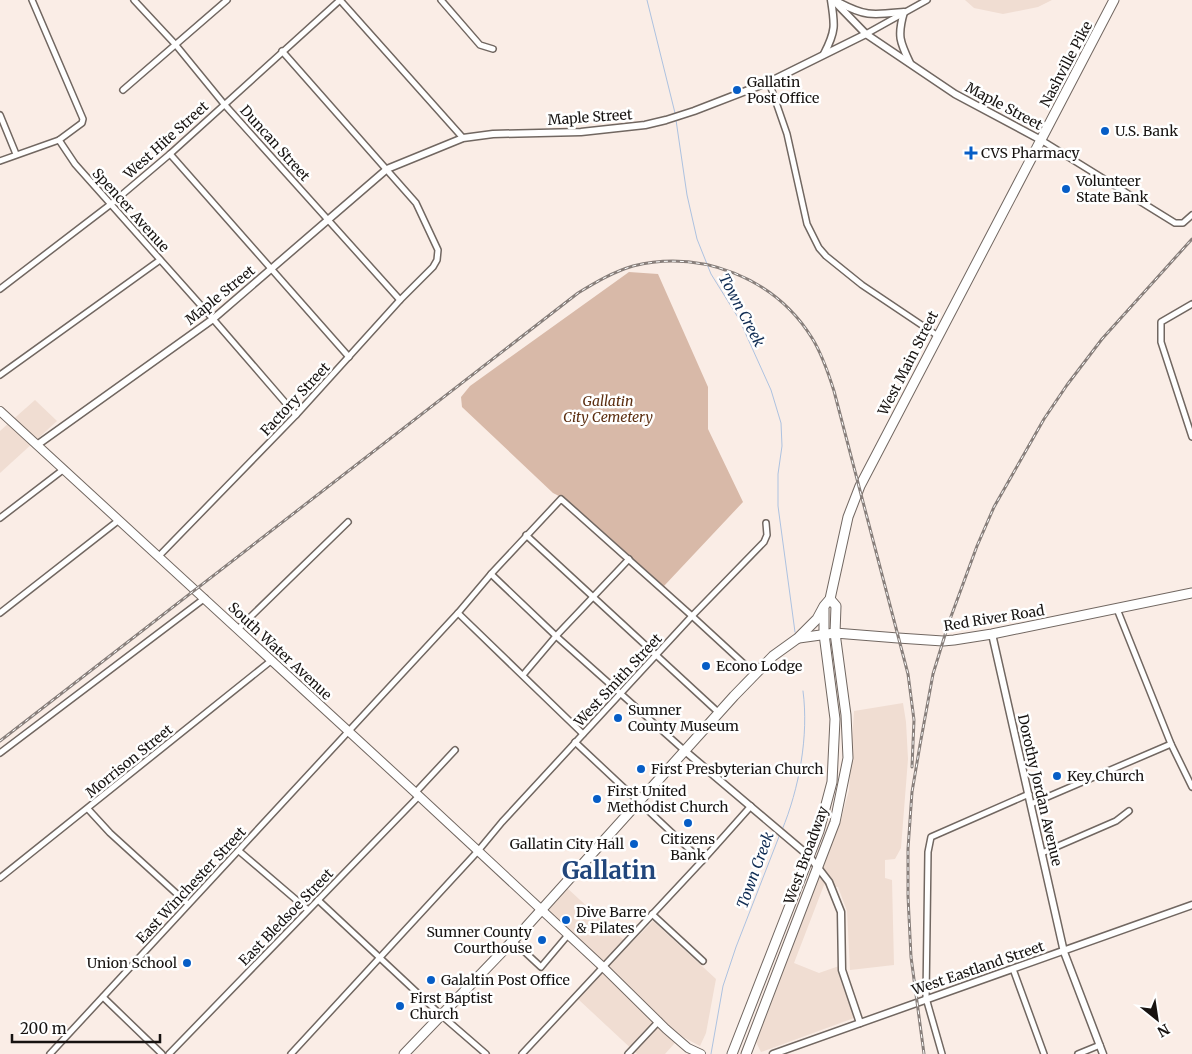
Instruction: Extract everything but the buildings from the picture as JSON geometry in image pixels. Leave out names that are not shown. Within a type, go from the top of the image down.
[{"type":"main road","name":"Nashville Pike","points":[[1041,140],[1114,0]]},
{"type":"main road","name":"West Main Street","points":[[798,638],[817,619],[830,599],[850,509],[860,486],[1041,140]]},
{"type":"main road","name":"South Water Avenue","points":[[2,416],[64,469],[272,660],[688,1048],[699,1054]]},
{"type":"main road","name":"Red River Road","points":[[798,638],[834,633],[943,641],[992,634],[1192,593]]},
{"type":"main road","name":"West Broadway","points":[[746,1054],[835,822],[848,758],[846,716],[834,633],[836,606],[830,599]]},
{"type":"main road","points":[[809,856],[819,831],[832,782],[834,753],[835,719],[824,634],[824,606]]},
{"type":"main road","points":[[404,1054],[541,911],[755,674],[777,652],[798,638]]},
{"type":"main road","points":[[834,753],[848,752]]},
{"type":"main road","name":"West Broadway","points":[[732,1054],[809,856]]},
{"type":"street","points":[[0,161],[59,140],[79,127],[83,119],[32,0]]},
{"type":"street","name":"Duncan Street","points":[[134,0],[224,104],[400,300]]},
{"type":"street","points":[[123,90],[226,0]]},
{"type":"street","points":[[340,0],[463,138]]},
{"type":"street","name":"West Hite Street","points":[[0,289],[111,204],[170,154],[340,0]]},
{"type":"street","points":[[441,0],[480,45],[493,49]]},
{"type":"street","points":[[833,0],[855,11],[867,14],[904,12]]},
{"type":"street","points":[[833,0],[866,34],[927,0]]},
{"type":"street","points":[[824,54],[833,38],[835,29],[833,0]]},
{"type":"street","points":[[904,12],[899,30],[902,47],[910,64]]},
{"type":"street","name":"Maple Street","points":[[37,445],[213,318],[387,169],[463,138],[493,134],[581,132],[645,125],[685,114],[769,82],[866,34],[954,94],[1041,140],[1176,223],[1183,223],[1192,215]]},
{"type":"street","points":[[282,51],[387,169]]},
{"type":"street","points":[[769,82],[787,134],[807,224],[819,248],[862,285],[938,336]]},
{"type":"street","points":[[0,115],[16,154]]},
{"type":"street","name":"Spencer Avenue","points":[[59,140],[75,164],[213,318],[296,415]]},
{"type":"street","points":[[170,154],[349,357]]},
{"type":"street","name":"Factory Street","points":[[159,556],[296,415],[400,300],[433,267],[437,260],[438,250],[416,203],[387,169]]},
{"type":"street","points":[[0,375],[160,260]]},
{"type":"street","points":[[1192,304],[1161,322],[1161,342],[1192,437]]},
{"type":"street","points":[[0,518],[64,469]]},
{"type":"street","name":"East Winchester Street","points":[[50,1054],[561,499],[629,559]]},
{"type":"street","points":[[0,613],[120,520]]},
{"type":"street","points":[[238,629],[348,522]]},
{"type":"street","name":"West Smith Street","points":[[291,1054],[478,851],[575,742],[692,616],[764,542],[767,535],[766,523]]},
{"type":"street","points":[[526,536],[719,714]]},
{"type":"street","points":[[523,675],[556,636],[629,559],[755,674]]},
{"type":"street","points":[[491,574],[556,636],[685,751],[809,856],[829,882],[841,912],[842,970],[860,1023]]},
{"type":"street","points":[[0,753],[204,598]]},
{"type":"street","points":[[1116,609],[1171,744],[1192,788]]},
{"type":"street","points":[[458,613],[583,734]]},
{"type":"street","name":"Dorothy Jordan Avenue","points":[[992,634],[1064,952],[1103,1054]]},
{"type":"street","name":"Morrison Street","points":[[0,878],[272,660]]},
{"type":"street","points":[[575,742],[702,861]]},
{"type":"street","points":[[1031,804],[1171,744]]},
{"type":"street","name":"East Bledsoe Street","points":[[170,1054],[318,900],[417,794],[455,750]]},
{"type":"street","points":[[942,1054],[926,998],[928,852],[931,836],[1029,794]]},
{"type":"street","points":[[522,1054],[751,806]]},
{"type":"street","points":[[88,809],[110,833],[188,904]]},
{"type":"street","points":[[1042,853],[1116,821],[1129,811]]},
{"type":"street","points":[[238,851],[308,910]]},
{"type":"street","points":[[318,900],[441,1015],[486,1054]]},
{"type":"street","name":"West Eastland Street","points":[[773,1054],[1192,905]]},
{"type":"street","points":[[652,914],[703,961]]},
{"type":"street","points":[[513,941],[541,966],[568,935]]},
{"type":"street","points":[[1013,969],[1044,1054]]},
{"type":"street","points":[[103,997],[162,1054]]},
{"type":"street","points":[[628,1054],[659,1021]]},
{"type":"street","points":[[1078,1054],[1100,1045]]},
{"type":"shaded area","points":[[965,0],[1052,0],[1038,7],[1003,14],[974,8]]},
{"type":"shaded area","points":[[35,400],[57,421],[0,473],[0,431]]},
{"type":"shaded area","points":[[903,703],[908,759],[901,848],[895,859],[885,860],[885,878],[892,880],[894,965],[850,970],[847,911],[838,887],[824,885],[794,963],[819,973],[839,966],[841,981],[854,1018],[761,1052],[756,1042],[840,823],[849,790],[854,711]]},
{"type":"shaded area","points":[[567,888],[629,945],[653,921],[716,979],[706,1033],[700,1046],[681,1036],[665,1054],[637,1054],[578,999],[607,968],[546,911]]},
{"type":"green space","name":"Gallatin City Cemetery","points":[[629,272],[658,274],[708,387],[708,429],[743,502],[664,586],[567,500],[553,493],[462,407],[461,397],[470,386]]},
{"type":"waterway","name":"Town Creek","points":[[647,0],[675,113]]},
{"type":"waterway","name":"Town Creek","points":[[676,120],[687,195],[697,239],[711,274],[739,319],[771,390],[781,423],[782,446],[778,474],[778,506],[795,632]]},
{"type":"waterway","name":"Town Creek","points":[[782,830],[798,780],[801,762],[805,726],[803,691]]},
{"type":"waterway","name":"Town Creek","points":[[711,1054],[723,986],[736,947],[780,834]]},
{"type":"railway","points":[[924,1054],[911,957],[908,849],[912,792],[920,745],[933,674],[949,622],[977,546],[994,507],[1044,419],[1102,339],[1192,239]]},
{"type":"railway","points":[[0,741],[578,293],[626,268],[659,262],[684,262],[710,265],[734,273],[757,284],[778,299],[796,317],[812,338],[822,357],[834,391],[908,674],[914,720],[912,767]]},
{"type":"place","name":"Gallatin Post Office","points":[[737,90]]},
{"type":"place","name":"U.S. Bank","points":[[1105,131]]},
{"type":"place","name":"CVS Pharmacy","points":[[971,153]]},
{"type":"place","name":"Volunteer State Bank","points":[[1066,189]]},
{"type":"place","name":"Econo Lodge","points":[[706,666]]},
{"type":"place","name":"Sumner County Museum","points":[[618,718]]},
{"type":"place","name":"First Presbyterian Church","points":[[641,769]]},
{"type":"place","name":"Key Church","points":[[1057,776]]},
{"type":"place","name":"First United Methodist Church","points":[[597,799]]},
{"type":"place","name":"Citizens Bank","points":[[688,823]]},
{"type":"place","name":"Gallatin City Hall","points":[[634,844]]},
{"type":"place","name":"Dive Barre & Pilates","points":[[566,920]]},
{"type":"place","name":"Sumner County Courthouse","points":[[542,940]]},
{"type":"place","name":"Union School","points":[[187,963]]},
{"type":"place","name":"Galaltin Post Office","points":[[431,980]]},
{"type":"place","name":"First Baptist Church","points":[[400,1006]]},
{"type":"district","name":"Gallatin","points":[[609,870]]}]
